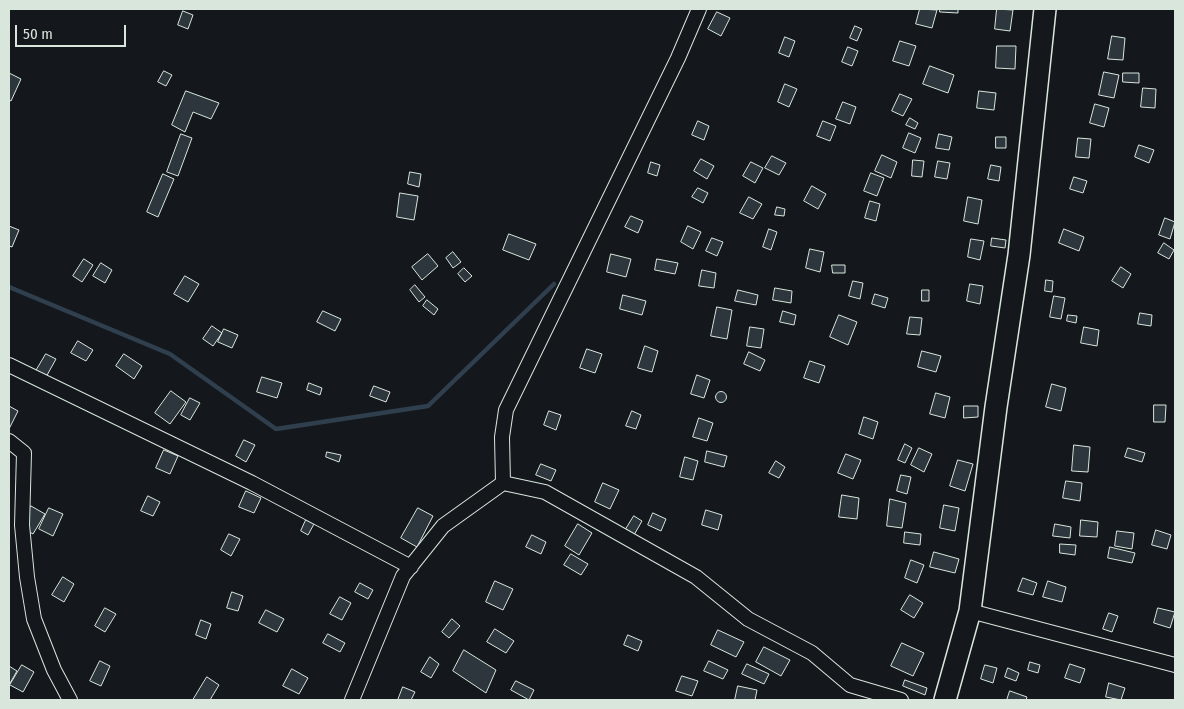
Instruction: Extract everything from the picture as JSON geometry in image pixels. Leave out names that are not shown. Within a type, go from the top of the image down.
[{"type":"main road","points":[[944,700],[970,611],[996,407],[1019,255],[1045,9]]},
{"type":"street","points":[[503,483],[502,437],[506,410],[678,58],[699,9]]},
{"type":"street","points":[[9,365],[243,479],[410,567]]},
{"type":"street","points":[[9,441],[24,453],[22,525],[27,577],[34,619],[54,670],[70,700]]},
{"type":"street","points":[[352,700],[403,576],[443,526],[503,483],[545,492],[696,577],[748,619],[812,653],[850,684],[901,700]]},
{"type":"street","points":[[970,611],[1175,665]]},
{"type":"building","points":[[920,9],[937,10],[932,28],[916,24]]},
{"type":"building","points":[[940,9],[958,9],[958,13],[940,12]]},
{"type":"building","points":[[997,9],[1013,10],[1010,31],[995,29]]},
{"type":"building","points":[[183,11],[193,15],[188,29],[178,25]]},
{"type":"building","points":[[717,12],[730,18],[721,36],[708,29]]},
{"type":"building","points":[[855,26],[862,29],[857,41],[850,38]]},
{"type":"building","points":[[1112,36],[1125,38],[1123,60],[1108,59]]},
{"type":"building","points":[[785,37],[795,41],[789,57],[779,53]]},
{"type":"building","points":[[900,41],[916,46],[909,66],[893,61]]},
{"type":"building","points":[[997,46],[1016,46],[1015,69],[996,68]]},
{"type":"building","points":[[848,47],[858,51],[852,66],[842,62]]},
{"type":"building","points":[[930,66],[954,75],[948,93],[923,84]]},
{"type":"building","points":[[164,71],[172,75],[166,86],[158,82]]},
{"type":"building","points":[[1104,72],[1119,75],[1114,98],[1099,95]]},
{"type":"building","points":[[9,73],[21,79],[11,101],[9,100]]},
{"type":"building","points":[[1123,73],[1139,73],[1139,83],[1123,82]]},
{"type":"building","points":[[785,84],[797,89],[789,107],[778,102]]},
{"type":"building","points":[[1143,88],[1156,89],[1155,108],[1141,107]]},
{"type":"building","points":[[186,91],[219,103],[211,119],[193,112],[185,132],[172,125]]},
{"type":"building","points":[[979,91],[996,93],[994,110],[977,108]]},
{"type":"building","points":[[900,94],[912,99],[903,116],[892,111]]},
{"type":"building","points":[[843,102],[856,107],[850,124],[836,119]]},
{"type":"building","points":[[1095,104],[1109,108],[1104,127],[1090,123]]},
{"type":"building","points":[[910,118],[918,123],[915,129],[906,125]]},
{"type":"building","points":[[698,121],[709,126],[704,140],[692,135]]},
{"type":"building","points":[[823,121],[836,126],[830,141],[817,136]]},
{"type":"building","points":[[909,133],[921,138],[915,153],[903,148]]},
{"type":"building","points":[[181,134],[192,138],[178,176],[167,172]]},
{"type":"building","points":[[939,134],[952,137],[949,150],[936,148]]},
{"type":"building","points":[[996,137],[1006,137],[1006,148],[996,148]]},
{"type":"building","points":[[1078,138],[1091,139],[1089,158],[1076,157]]},
{"type":"building","points":[[1139,145],[1154,150],[1149,163],[1135,157]]},
{"type":"building","points":[[882,155],[897,162],[891,178],[875,171]]},
{"type":"building","points":[[772,156],[786,163],[779,175],[765,168]]},
{"type":"building","points":[[701,159],[714,166],[707,179],[694,171]]},
{"type":"building","points":[[913,160],[924,161],[922,177],[912,176]]},
{"type":"building","points":[[938,161],[950,163],[947,179],[935,177]]},
{"type":"building","points":[[651,162],[660,165],[657,176],[648,173]]},
{"type":"building","points":[[751,162],[763,168],[755,183],[743,176]]},
{"type":"building","points":[[991,165],[1001,167],[999,181],[988,179]]},
{"type":"building","points":[[410,172],[421,174],[419,187],[408,184]]},
{"type":"building","points":[[871,173],[884,178],[877,196],[864,191]]},
{"type":"building","points":[[163,174],[174,179],[158,217],[147,212]]},
{"type":"building","points":[[1074,177],[1087,181],[1083,193],[1070,189]]},
{"type":"building","points":[[812,186],[826,194],[818,209],[804,201]]},
{"type":"building","points":[[698,188],[708,193],[703,203],[692,197]]},
{"type":"building","points":[[400,193],[418,196],[414,220],[397,217]]},
{"type":"building","points":[[749,197],[762,204],[753,219],[740,213]]},
{"type":"building","points":[[968,197],[982,200],[978,224],[964,221]]},
{"type":"building","points":[[870,201],[880,204],[876,221],[865,218]]},
{"type":"building","points":[[777,207],[785,209],[784,216],[775,215]]},
{"type":"building","points":[[631,216],[643,221],[638,233],[625,227]]},
{"type":"building","points":[[1165,218],[1175,222],[1170,239],[1159,235]]},
{"type":"building","points":[[9,226],[19,230],[12,247],[9,246]]},
{"type":"building","points":[[688,226],[701,232],[693,249],[681,242]]},
{"type":"building","points":[[769,229],[777,232],[771,250],[763,247]]},
{"type":"building","points":[[1064,229],[1084,237],[1079,251],[1059,243]]},
{"type":"building","points":[[509,234],[536,244],[529,260],[503,250]]},
{"type":"building","points":[[712,238],[723,242],[717,256],[706,251]]},
{"type":"building","points":[[992,238],[1006,240],[1005,248],[991,246]]},
{"type":"building","points":[[971,239],[984,241],[980,260],[968,257]]},
{"type":"building","points":[[1164,243],[1174,250],[1169,259],[1158,253]]},
{"type":"building","points":[[810,249],[824,252],[820,272],[806,268]]},
{"type":"building","points":[[453,252],[461,262],[453,268],[446,258]]},
{"type":"building","points":[[428,254],[438,266],[422,280],[412,267]]},
{"type":"building","points":[[611,254],[631,259],[626,277],[607,272]]},
{"type":"building","points":[[84,259],[93,265],[82,282],[73,276]]},
{"type":"building","points":[[657,259],[678,263],[675,274],[655,270]]},
{"type":"building","points":[[101,263],[112,270],[105,283],[93,276]]},
{"type":"building","points":[[832,265],[845,265],[845,273],[833,273]]},
{"type":"building","points":[[1121,267],[1131,274],[1123,288],[1112,281]]},
{"type":"building","points":[[464,268],[472,276],[465,282],[458,274]]},
{"type":"building","points":[[702,270],[716,273],[714,288],[699,286]]},
{"type":"building","points":[[185,276],[199,284],[188,302],[174,294]]},
{"type":"building","points":[[1046,280],[1053,281],[1052,292],[1045,291]]},
{"type":"building","points":[[853,281],[863,283],[860,299],[849,296]]},
{"type":"building","points":[[970,284],[983,286],[980,304],[967,301]]},
{"type":"building","points":[[415,285],[425,297],[419,302],[410,290]]},
{"type":"building","points":[[775,288],[792,291],[791,303],[773,300]]},
{"type":"building","points":[[738,290],[758,295],[756,305],[735,301]]},
{"type":"building","points":[[922,290],[929,290],[929,301],[922,301]]},
{"type":"building","points":[[875,294],[888,298],[885,308],[872,304]]},
{"type":"building","points":[[623,295],[646,301],[642,315],[620,309]]},
{"type":"building","points":[[1054,296],[1065,298],[1061,319],[1050,317]]},
{"type":"building","points":[[427,300],[438,309],[434,315],[423,306]]},
{"type":"building","points":[[717,307],[732,310],[727,339],[711,336]]},
{"type":"building","points":[[323,311],[341,319],[335,331],[317,322]]},
{"type":"building","points":[[783,311],[796,315],[794,325],[780,322]]},
{"type":"building","points":[[1140,313],[1152,315],[1151,326],[1138,324]]},
{"type":"building","points":[[839,315],[857,322],[848,345],[830,337]]},
{"type":"building","points":[[1068,315],[1077,316],[1076,323],[1067,321]]},
{"type":"building","points":[[910,317],[922,318],[920,335],[907,334]]},
{"type":"building","points":[[212,326],[222,333],[213,346],[203,339]]},
{"type":"building","points":[[750,327],[764,329],[761,348],[747,346]]},
{"type":"building","points":[[1084,327],[1099,330],[1097,346],[1081,343]]},
{"type":"building","points":[[224,329],[238,335],[232,348],[218,342]]},
{"type":"building","points":[[78,341],[93,350],[86,361],[71,353]]},
{"type":"building","points":[[645,346],[658,351],[652,372],[638,368]]},
{"type":"building","points":[[587,349],[602,354],[595,373],[580,368]]},
{"type":"building","points":[[922,351],[941,356],[936,372],[918,367]]},
{"type":"building","points":[[749,352],[765,360],[760,371],[744,364]]},
{"type":"building","points":[[46,354],[56,359],[46,377],[36,371]]},
{"type":"building","points":[[124,354],[142,366],[134,379],[116,366]]},
{"type":"building","points":[[810,361],[825,366],[819,383],[804,378]]},
{"type":"building","points":[[697,375],[710,380],[704,398],[691,394]]},
{"type":"building","points":[[262,377],[282,383],[277,398],[257,392]]},
{"type":"building","points":[[309,383],[322,388],[320,395],[307,390]]},
{"type":"building","points":[[1052,384],[1066,388],[1061,411],[1046,407]]},
{"type":"building","points":[[374,386],[390,392],[386,402],[370,396]]},
{"type":"building","points":[[171,391],[186,402],[170,424],[155,413]]},
{"type":"building","points":[[719,392],[723,392],[726,397],[725,401],[719,402],[716,399],[716,395]]},
{"type":"building","points":[[936,393],[950,397],[945,418],[930,414]]},
{"type":"building","points":[[190,398],[200,403],[190,420],[181,415]]},
{"type":"building","points":[[1154,405],[1166,405],[1165,422],[1154,422]]},
{"type":"building","points":[[9,406],[18,411],[9,429]]},
{"type":"building","points":[[964,406],[978,406],[978,417],[964,418]]},
{"type":"building","points":[[549,411],[561,415],[556,430],[544,425]]},
{"type":"building","points":[[632,411],[641,415],[636,429],[626,426]]},
{"type":"building","points":[[864,417],[878,422],[873,439],[859,434]]},
{"type":"building","points":[[699,418],[713,423],[707,441],[693,437]]},
{"type":"building","points":[[244,440],[255,445],[246,462],[236,456]]},
{"type":"building","points":[[905,444],[912,448],[905,463],[898,460]]},
{"type":"building","points":[[1074,445],[1090,447],[1088,472],[1072,471]]},
{"type":"building","points":[[919,448],[932,454],[924,472],[911,465]]},
{"type":"building","points":[[1128,448],[1145,453],[1142,462],[1125,457]]},
{"type":"building","points":[[164,450],[178,456],[170,474],[156,468]]},
{"type":"building","points":[[707,451],[727,456],[724,467],[705,462]]},
{"type":"building","points":[[327,452],[341,455],[339,462],[326,457]]},
{"type":"building","points":[[846,454],[861,460],[853,479],[838,473]]},
{"type":"building","points":[[685,457],[698,461],[693,480],[680,477]]},
{"type":"building","points":[[958,460],[973,464],[965,491],[950,486]]},
{"type":"building","points":[[776,461],[785,467],[779,478],[769,473]]},
{"type":"building","points":[[541,464],[556,470],[551,481],[536,475]]},
{"type":"building","points":[[901,475],[911,477],[907,494],[897,491]]},
{"type":"building","points":[[1066,481],[1082,483],[1080,501],[1063,498]]},
{"type":"building","points":[[603,483],[619,490],[610,509],[595,502]]},
{"type":"building","points":[[246,491],[261,498],[254,513],[239,507]]},
{"type":"building","points":[[842,495],[859,498],[857,519],[839,517]]},
{"type":"building","points":[[148,496],[160,502],[153,516],[141,511]]},
{"type":"building","points":[[890,499],[906,503],[902,528],[887,526]]},
{"type":"building","points":[[944,505],[959,508],[955,531],[940,528]]},
{"type":"building","points":[[31,506],[45,514],[33,534],[19,526]]},
{"type":"building","points":[[49,508],[63,514],[53,536],[39,529]]},
{"type":"building","points":[[418,508],[433,516],[417,547],[401,538]]},
{"type":"building","points":[[706,510],[722,515],[718,530],[702,525]]},
{"type":"building","points":[[653,513],[666,519],[661,531],[648,525]]},
{"type":"building","points":[[634,516],[642,521],[634,535],[626,529]]},
{"type":"building","points":[[306,520],[314,524],[308,535],[301,531]]},
{"type":"building","points":[[1081,520],[1098,522],[1097,537],[1080,536]]},
{"type":"building","points":[[578,524],[592,533],[579,555],[565,546]]},
{"type":"building","points":[[1055,524],[1071,527],[1070,538],[1053,536]]},
{"type":"building","points":[[1156,530],[1171,535],[1167,549],[1152,545]]},
{"type":"building","points":[[1117,531],[1134,533],[1132,549],[1115,546]]},
{"type":"building","points":[[905,532],[921,534],[920,545],[904,543]]},
{"type":"building","points":[[229,534],[240,539],[231,556],[221,550]]},
{"type":"building","points":[[532,535],[546,542],[541,554],[526,547]]},
{"type":"building","points":[[1060,544],[1076,545],[1075,555],[1060,553]]},
{"type":"building","points":[[1110,547],[1135,553],[1132,563],[1108,558]]},
{"type":"building","points":[[934,552],[959,559],[955,573],[930,567]]},
{"type":"building","points":[[571,554],[588,564],[581,575],[564,565]]},
{"type":"building","points":[[911,560],[924,565],[917,583],[905,578]]},
{"type":"building","points":[[63,577],[74,584],[64,602],[52,595]]},
{"type":"building","points":[[1023,578],[1037,583],[1033,595],[1018,591]]},
{"type":"building","points":[[495,581],[513,589],[503,610],[486,602]]},
{"type":"building","points":[[1048,581],[1066,587],[1062,602],[1043,597]]},
{"type":"building","points":[[360,583],[373,590],[368,599],[355,592]]},
{"type":"building","points":[[232,592],[243,596],[238,611],[227,608]]},
{"type":"building","points":[[910,595],[923,603],[914,618],[901,610]]},
{"type":"building","points":[[340,597],[351,603],[342,620],[330,614]]},
{"type":"building","points":[[105,608],[116,614],[105,632],[95,626]]},
{"type":"building","points":[[1158,608],[1175,612],[1170,628],[1154,623]]},
{"type":"building","points":[[266,610],[284,619],[277,632],[259,623]]},
{"type":"building","points":[[1109,613],[1118,616],[1112,632],[1103,629]]},
{"type":"building","points":[[452,619],[460,626],[449,638],[442,632]]},
{"type":"building","points":[[201,620],[211,624],[206,639],[196,635]]},
{"type":"building","points":[[495,629],[514,641],[506,653],[487,642]]},
{"type":"building","points":[[718,630],[744,642],[736,657],[711,645]]},
{"type":"building","points":[[328,634],[345,643],[340,652],[323,643]]},
{"type":"building","points":[[628,635],[642,641],[638,651],[624,645]]},
{"type":"building","points":[[902,643],[924,653],[913,676],[891,666]]},
{"type":"building","points":[[764,647],[790,660],[781,676],[756,662]]},
{"type":"building","points":[[464,650],[496,670],[486,693],[453,671]]},
{"type":"building","points":[[430,657],[439,664],[431,678],[421,672]]},
{"type":"building","points":[[100,661],[110,666],[101,686],[90,681]]},
{"type":"building","points":[[709,661],[728,670],[723,679],[704,671]]},
{"type":"building","points":[[1030,662],[1040,665],[1038,673],[1028,670]]},
{"type":"building","points":[[747,664],[769,674],[764,684],[742,674]]},
{"type":"building","points":[[1070,664],[1085,669],[1080,683],[1065,678]]},
{"type":"building","points":[[22,665],[34,672],[23,692],[10,685]]},
{"type":"building","points":[[985,665],[997,668],[993,683],[981,679]]},
{"type":"building","points":[[9,666],[17,671],[9,685]]},
{"type":"building","points":[[1008,668],[1019,673],[1016,681],[1005,677]]},
{"type":"building","points":[[292,669],[308,678],[299,694],[283,686]]},
{"type":"building","points":[[682,676],[698,681],[692,696],[676,691]]},
{"type":"building","points":[[207,677],[219,685],[210,700],[193,700]]},
{"type":"building","points":[[905,680],[927,688],[925,695],[903,686]]},
{"type":"building","points":[[516,681],[534,690],[529,700],[511,690]]},
{"type":"building","points":[[1109,683],[1125,688],[1121,700],[1106,697]]},
{"type":"building","points":[[738,686],[757,690],[755,700],[735,700]]},
{"type":"building","points":[[403,687],[415,692],[411,700],[398,700]]},
{"type":"building","points":[[1010,691],[1027,697],[1026,700],[1007,700]]},
{"type":"waterway","points":[[9,287],[170,354],[276,429],[428,406],[554,284]]}]
